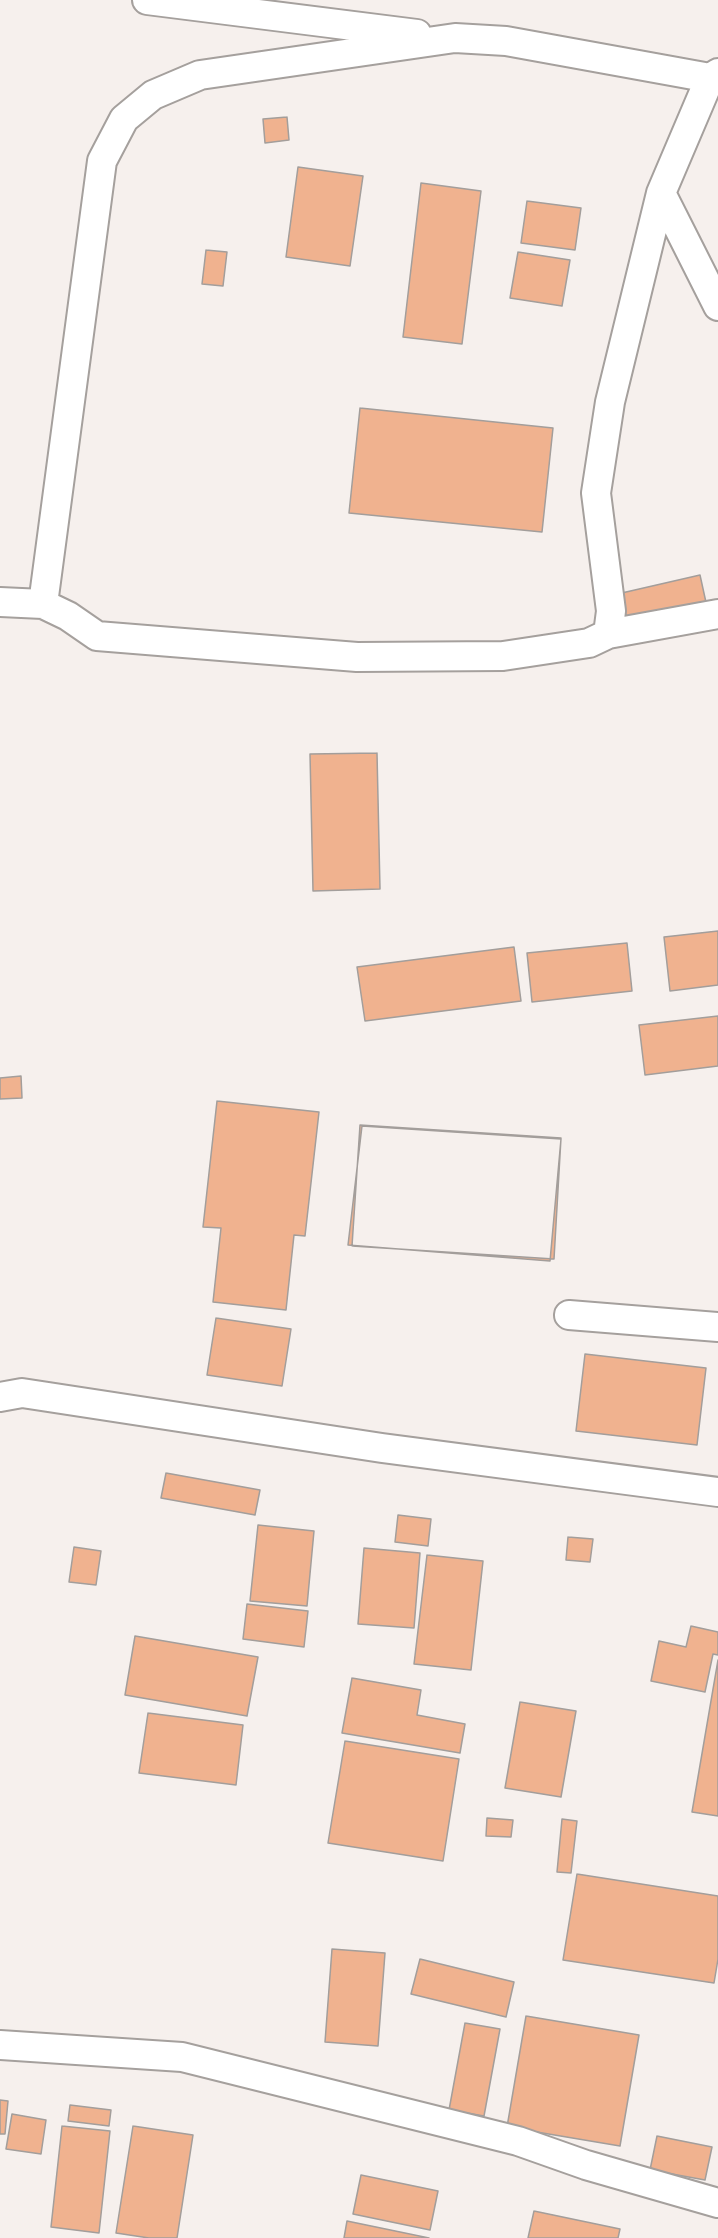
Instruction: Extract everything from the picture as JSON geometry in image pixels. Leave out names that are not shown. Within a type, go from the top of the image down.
[{"type":"street","points":[[147,0],[455,38],[506,41],[714,75],[661,193],[610,402],[596,493],[610,611],[609,634]]},
{"type":"street","points":[[43,604],[102,161],[124,119],[153,95],[200,75],[455,38]]},
{"type":"street","points":[[661,193],[718,306]]},
{"type":"street","points":[[0,602],[43,604],[68,616],[98,636],[357,657],[503,656],[589,643],[609,634],[718,614]]},
{"type":"street","points":[[569,1316],[718,1327]]},
{"type":"street","points":[[0,1397],[22,1393],[382,1448],[718,1492]]},
{"type":"street","points":[[0,2045],[182,2057],[518,2141],[586,2165],[718,2203]]},
{"type":"building","points":[[287,117],[289,140],[265,143],[263,119]]},
{"type":"building","points":[[298,167],[363,176],[350,266],[286,257]]},
{"type":"building","points":[[421,183],[481,191],[462,344],[403,337]]},
{"type":"building","points":[[527,201],[581,208],[575,250],[521,243]]},
{"type":"building","points":[[206,250],[227,252],[223,286],[202,284]]},
{"type":"building","points":[[518,252],[570,260],[562,306],[510,298]]},
{"type":"building","points":[[360,408],[553,428],[542,532],[349,513]]},
{"type":"building","points":[[700,575],[707,607],[620,627],[613,595]]},
{"type":"building","points":[[377,753],[380,889],[313,891],[310,754]]},
{"type":"building","points":[[718,931],[718,985],[670,991],[664,937]]},
{"type":"building","points":[[627,943],[632,991],[532,1002],[527,953]]},
{"type":"building","points":[[514,947],[521,1001],[365,1021],[357,967]]},
{"type":"building","points":[[718,1016],[718,1066],[645,1075],[639,1025]]},
{"type":"building","points":[[21,1076],[22,1098],[0,1099],[0,1078]]},
{"type":"building","points":[[217,1101],[319,1112],[305,1236],[294,1235],[286,1310],[213,1302],[221,1228],[203,1227]]},
{"type":"building","points":[[360,1125],[561,1138],[554,1259],[352,1246]]},
{"type":"building","points":[[362,1126],[561,1139],[550,1261],[348,1245]]},
{"type":"building","points":[[216,1318],[291,1329],[282,1386],[207,1375]]},
{"type":"building","points":[[585,1354],[706,1368],[697,1445],[576,1431]]},
{"type":"building","points":[[166,1473],[260,1490],[255,1515],[161,1498]]},
{"type":"building","points":[[398,1515],[431,1519],[428,1546],[395,1542]]},
{"type":"building","points":[[258,1525],[314,1531],[307,1606],[250,1601]]},
{"type":"building","points":[[568,1537],[593,1539],[590,1562],[566,1560]]},
{"type":"building","points":[[74,1547],[101,1551],[96,1585],[69,1582]]},
{"type":"building","points":[[364,1548],[420,1553],[414,1628],[358,1624]]},
{"type":"building","points":[[427,1555],[483,1561],[471,1670],[414,1664]]},
{"type":"building","points":[[247,1604],[308,1611],[304,1647],[243,1639]]},
{"type":"building","points":[[691,1626],[718,1632],[718,1655],[713,1654],[705,1692],[651,1681],[659,1641],[686,1647]]},
{"type":"building","points":[[135,1636],[258,1657],[247,1716],[125,1695]]},
{"type":"building","points":[[718,1660],[718,1816],[692,1812]]},
{"type":"building","points":[[352,1678],[421,1690],[417,1715],[465,1724],[460,1753],[342,1733]]},
{"type":"building","points":[[520,1702],[576,1711],[561,1797],[505,1788]]},
{"type":"building","points":[[148,1713],[243,1725],[236,1785],[139,1773]]},
{"type":"building","points":[[345,1741],[459,1759],[443,1861],[328,1843]]},
{"type":"building","points":[[487,1818],[513,1820],[511,1837],[486,1836]]},
{"type":"building","points":[[562,1819],[577,1821],[571,1873],[557,1872]]},
{"type":"building","points":[[577,1874],[718,1896],[718,1959],[714,1983],[563,1960]]},
{"type":"building","points":[[332,1949],[385,1953],[378,2046],[325,2042]]},
{"type":"building","points":[[420,1959],[514,1982],[506,2017],[411,1994]]},
{"type":"building","points":[[526,2016],[639,2035],[620,2146],[507,2127]]},
{"type":"building","points":[[465,2023],[500,2029],[484,2116],[449,2110]]},
{"type":"building","points":[[0,2100],[8,2101],[5,2134],[0,2134]]},
{"type":"building","points":[[70,2105],[111,2110],[109,2126],[68,2121]]},
{"type":"building","points":[[12,2114],[46,2120],[41,2154],[6,2149]]},
{"type":"building","points":[[62,2126],[110,2131],[99,2233],[51,2227]]},
{"type":"building","points":[[133,2126],[193,2135],[177,2238],[149,2238],[116,2233]]},
{"type":"building","points":[[657,2136],[712,2147],[705,2180],[650,2170]]},
{"type":"building","points":[[361,2175],[438,2191],[430,2230],[353,2214]]},
{"type":"building","points":[[534,2211],[620,2229],[618,2238],[528,2238]]},
{"type":"building","points":[[347,2221],[429,2238],[344,2238]]}]
